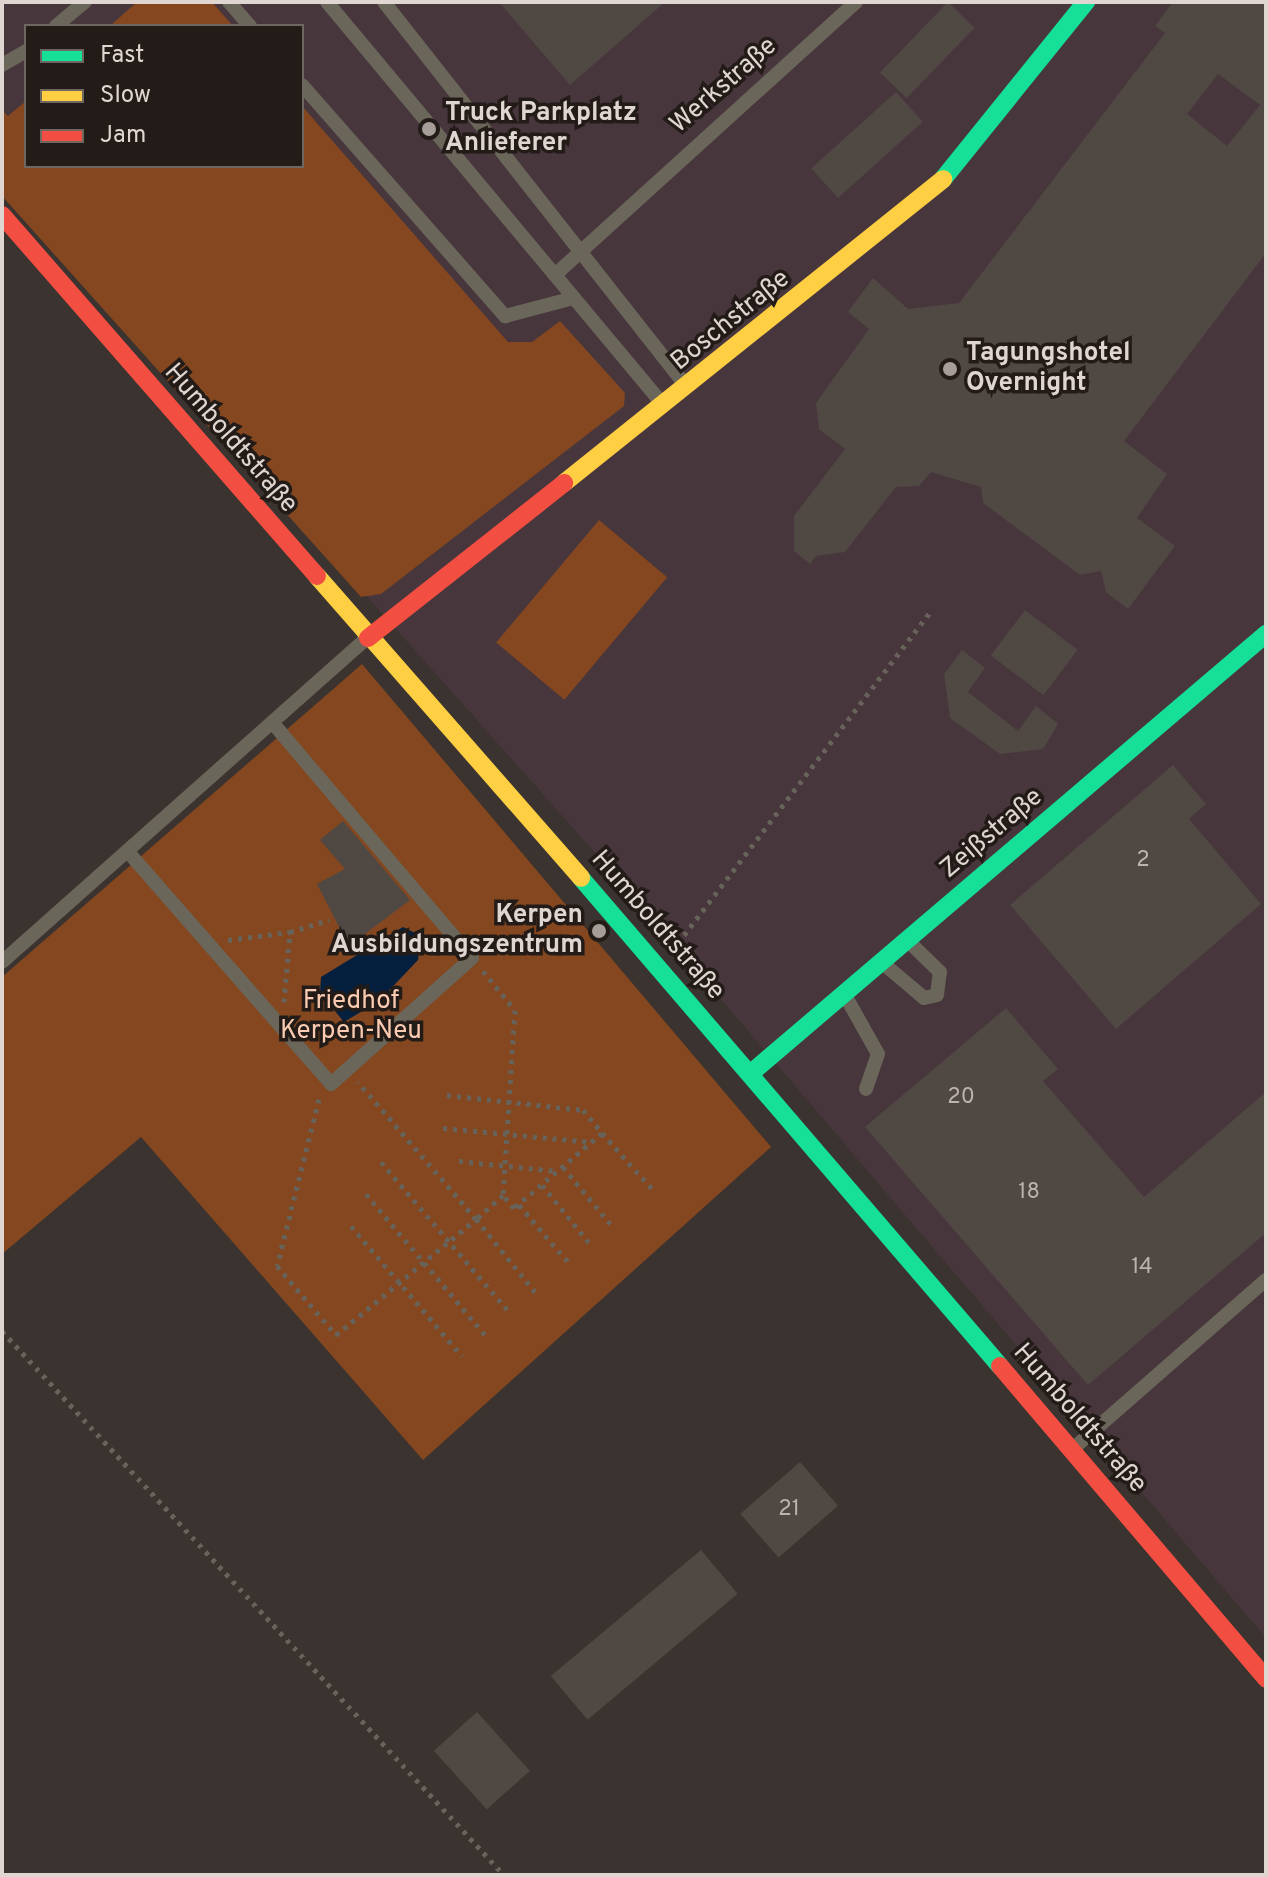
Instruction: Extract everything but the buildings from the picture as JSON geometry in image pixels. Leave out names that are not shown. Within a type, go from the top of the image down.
[{"type":"street","name":"Boschstraße","points":[[368,638],[689,390],[937,187],[1086,2]]},
{"type":"street","name":"Humboldtstraße","points":[[2,215],[368,638],[751,1073],[1266,1679]]},
{"type":"street","name":"Zeißstraße","points":[[751,1073],[1266,634]]},
{"type":"lane","points":[[58,24],[85,2]]},
{"type":"lane","points":[[229,2],[248,24]]},
{"type":"lane","points":[[327,2],[556,274],[570,299],[665,408]]},
{"type":"lane","points":[[384,2],[689,390]]},
{"type":"lane","name":"Werkstraße","points":[[556,274],[577,248],[856,2]]},
{"type":"lane","points":[[2,65],[24,52]]},
{"type":"lane","points":[[304,87],[505,316],[570,299]]},
{"type":"lane","points":[[2,962],[129,853],[368,638]]},
{"type":"lane","points":[[129,853],[282,1024],[331,1084],[472,958],[272,722]]},
{"type":"lane","points":[[882,961],[914,992],[937,995],[940,972],[906,940]]},
{"type":"lane","points":[[843,993],[878,1054],[866,1089]]},
{"type":"lane","points":[[1071,1450],[1266,1280]]},
{"type":"path","points":[[660,968],[932,610]]},
{"type":"path","points":[[210,942],[290,932],[329,920]]},
{"type":"path","points":[[282,1024],[290,932]]},
{"type":"path","points":[[331,1084],[320,1095],[277,1266],[336,1335],[503,1195],[515,1010],[472,958]]},
{"type":"path","points":[[347,1069],[536,1293]]},
{"type":"path","points":[[447,1095],[583,1110],[654,1191]]},
{"type":"path","points":[[443,1128],[592,1142]]},
{"type":"path","points":[[519,1205],[602,1133]]},
{"type":"path","points":[[459,1161],[560,1169],[613,1227]]},
{"type":"path","points":[[381,1162],[510,1313]]},
{"type":"path","points":[[542,1185],[591,1245]]},
{"type":"path","points":[[366,1194],[485,1335]]},
{"type":"path","points":[[503,1195],[519,1205],[569,1263]]},
{"type":"path","points":[[351,1226],[462,1356]]},
{"type":"path","points":[[2,1331],[504,1875]]},
{"type":"shaded area","points":[[2,2],[1266,2],[1266,1638],[621,882],[2,186]]},
{"type":"green space","points":[[137,2],[212,2],[231,24],[112,24]]},
{"type":"green space","points":[[24,103],[24,168],[304,168],[304,108],[508,342],[532,342],[560,321],[625,393],[624,406],[381,594],[361,597],[2,196],[2,110],[8,116]]},
{"type":"green space","points":[[599,520],[667,577],[564,700],[496,643]]},
{"type":"green space","name":"Friedhof Kerpen-Neu","points":[[362,664],[771,1147],[423,1460],[141,1137],[2,1254],[2,977]]},
{"type":"water","points":[[403,927],[421,936],[418,960],[379,1001],[344,1022],[320,993],[321,977]]},
{"type":"traffic: fast","points":[[943,179],[1086,2]]},
{"type":"traffic: fast","points":[[751,1073],[1266,634]]},
{"type":"traffic: fast","points":[[581,878],[1000,1366]]},
{"type":"traffic: slow","points":[[564,483],[943,179]]},
{"type":"traffic: slow","points":[[317,576],[581,878]]},
{"type":"traffic: jam","points":[[2,215],[317,576]]},
{"type":"traffic: jam","points":[[368,638],[564,483]]},
{"type":"traffic: jam","points":[[1000,1366],[1266,1679]]},
{"type":"place","name":"Truck Parkplatz Anlieferer","points":[[429,129]]},
{"type":"place","name":"Tagungshotel Overnight","points":[[950,369]]},
{"type":"place","name":"Kerpen Ausbildungszentrum","points":[[599,931]]}]
